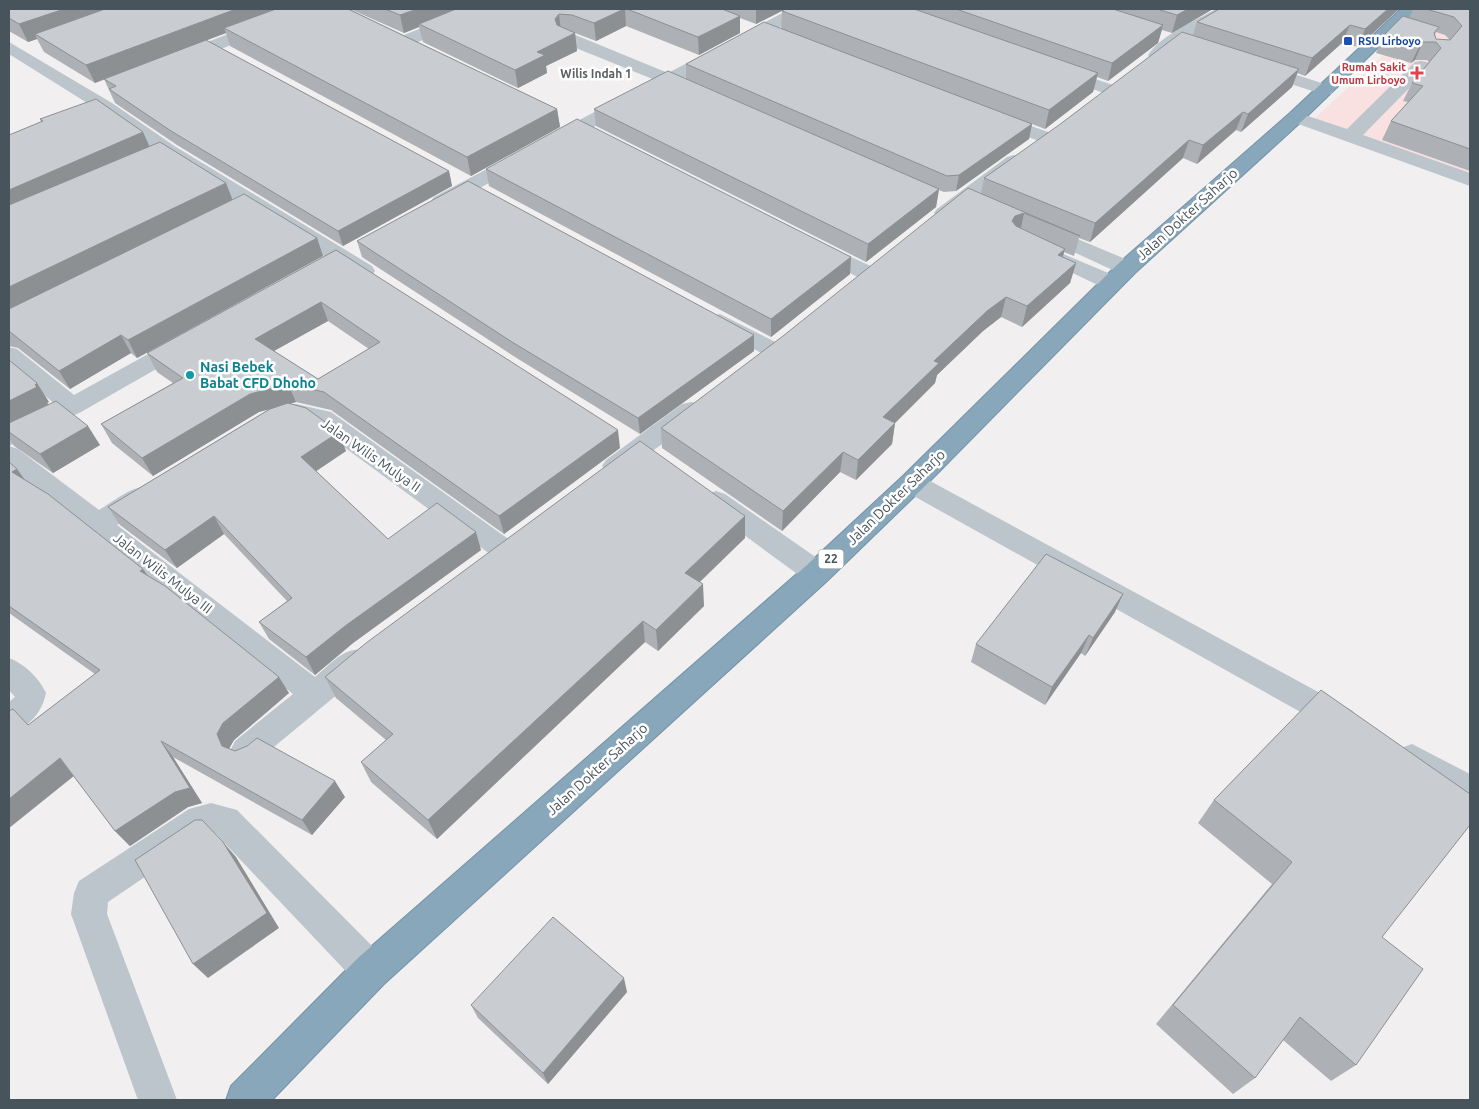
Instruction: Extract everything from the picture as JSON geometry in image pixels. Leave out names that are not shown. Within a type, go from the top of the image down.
[{"type":"highway","name":"Jalan Dokter Saharjo","points":[[245,1100],[372,971],[817,572],[912,483],[1120,275],[1325,90],[1404,22]]},
{"type":"street","points":[[168,64],[307,9]]},
{"type":"street","points":[[405,41],[482,9]]},
{"type":"street","points":[[427,209],[470,186],[570,122],[668,79],[753,29],[802,9]]},
{"type":"street","points":[[1094,102],[1175,40],[1226,9]]},
{"type":"street","points":[[753,29],[780,36]]},
{"type":"street","points":[[387,33],[422,49]]},
{"type":"street","points":[[1157,34],[1194,46]]},
{"type":"street","points":[[567,38],[694,90]]},
{"type":"street","points":[[14,50],[38,46]]},
{"type":"street","points":[[213,46],[239,60]]},
{"type":"street","points":[[14,50],[86,95],[105,98],[161,155],[242,206],[350,251],[383,283]]},
{"type":"street","points":[[1240,62],[1325,90]]},
{"type":"street","points":[[1350,137],[1421,66]]},
{"type":"street","points":[[1047,67],[1125,79]]},
{"type":"street","points":[[81,117],[105,98]]},
{"type":"street","points":[[982,113],[1047,138]]},
{"type":"street","points":[[1296,117],[1470,180]]},
{"type":"street","points":[[570,122],[599,137]]},
{"type":"street","points":[[926,227],[946,201],[1063,126]]},
{"type":"street","points":[[447,172],[488,196]]},
{"type":"street","points":[[946,201],[981,214]]},
{"type":"street","points":[[1024,223],[1120,275]]},
{"type":"street","points":[[798,238],[869,274]]},
{"type":"street","points":[[1025,244],[1120,275]]},
{"type":"street","points":[[316,270],[350,251]]},
{"type":"street","points":[[704,313],[773,350]]},
{"type":"street","points":[[9,438],[72,406],[202,334]]},
{"type":"street","points":[[9,354],[72,406]]},
{"type":"street","points":[[595,482],[711,396]]},
{"type":"street","name":"Jalan Wilis Mulya II","points":[[259,425],[268,420],[296,412],[322,418],[504,550]]},
{"type":"street","name":"Jalan Wilis Mulya III","points":[[9,455],[99,523],[315,694]]},
{"type":"street","points":[[99,523],[166,482]]},
{"type":"street","points":[[912,483],[1366,733]]},
{"type":"street","points":[[696,487],[817,572]]},
{"type":"street","points":[[481,568],[527,533]]},
{"type":"street","points":[[246,751],[380,642]]},
{"type":"street","points":[[9,672],[31,693],[29,703],[9,721]]},
{"type":"street","points":[[1392,747],[1470,790]]},
{"type":"street","points":[[157,1100],[89,914],[91,893],[201,820],[211,818],[225,820],[372,971]]},
{"type":"shaded area","name":"Rumah Sakit Umum Lirboyo","points":[[1427,15],[1470,27],[1470,175],[1313,120]]},
{"type":"building","points":[[9,9],[64,9],[19,24],[9,18]]},
{"type":"building","points":[[105,9],[236,9],[86,65],[35,34]]},
{"type":"building","points":[[276,9],[348,9],[557,109],[467,157],[224,28]]},
{"type":"building","points":[[385,9],[417,9],[400,15]]},
{"type":"building","points":[[456,9],[624,9],[594,23],[572,15],[559,14],[555,19],[557,25],[575,33],[537,52],[545,55],[515,70],[419,24]]},
{"type":"building","points":[[627,9],[722,9],[740,16],[698,37]]},
{"type":"building","points":[[786,9],[914,9],[1098,73],[1049,110],[782,11]]},
{"type":"building","points":[[956,9],[1113,9],[1163,25],[1112,63]]},
{"type":"building","points":[[1157,9],[1188,9],[1177,15]]},
{"type":"building","points":[[1219,9],[1388,9],[1365,29],[1350,25],[1312,58],[1197,22]]},
{"type":"building","points":[[1426,9],[1470,9],[1470,149],[1391,121],[1423,86],[1412,83],[1441,48],[1436,42],[1423,42],[1420,45],[1384,35],[1403,16],[1439,27],[1434,33],[1436,39],[1450,40],[1462,26],[1454,17]]},
{"type":"building","points":[[764,22],[1032,124],[959,175],[947,176],[686,64]]},
{"type":"building","points":[[1182,32],[1299,69],[1248,114],[1243,112],[1203,145],[1189,140],[1095,223],[984,178],[1059,125]]},
{"type":"building","points":[[206,40],[449,171],[338,231],[171,131],[109,89],[116,86],[104,79]]},
{"type":"building","points":[[668,71],[939,189],[868,244],[594,109]]},
{"type":"building","points":[[96,99],[143,132],[9,190],[9,135],[43,121],[40,119]]},
{"type":"building","points":[[577,119],[851,257],[771,319],[486,169]]},
{"type":"building","points":[[160,142],[226,183],[9,287],[9,205]]},
{"type":"building","points":[[468,181],[754,335],[638,418],[512,342],[357,241]]},
{"type":"building","points":[[968,188],[1080,236],[1024,213],[1015,216],[1012,221],[1016,226],[1065,249],[1058,255],[1076,263],[1027,306],[1006,297],[987,311],[934,361],[939,363],[883,417],[895,423],[858,460],[843,452],[783,511],[661,428],[783,336]]},
{"type":"building","points":[[244,194],[317,238],[128,340],[121,335],[59,371],[9,331],[9,309]]},
{"type":"building","points":[[336,250],[618,430],[499,516],[324,392],[288,384],[250,394],[142,458],[101,424],[183,378],[147,353]],"holes":[[[321,302],[380,342],[318,379],[255,339]]]},
{"type":"building","points":[[9,360],[37,383],[35,385],[37,387],[9,401]]},
{"type":"building","points":[[56,401],[88,426],[40,454],[9,432],[9,423]]},
{"type":"building","points":[[288,403],[306,408],[339,432],[301,457],[388,539],[437,503],[476,532],[345,626],[306,657],[259,622],[292,598],[214,516],[165,550],[108,507],[270,409]]},
{"type":"building","points":[[640,441],[745,516],[685,573],[703,584],[656,630],[643,621],[428,820],[361,762],[393,734],[325,677],[366,643]]},
{"type":"building","points":[[9,462],[17,469],[12,472],[48,494],[143,569],[140,571],[165,586],[279,677],[223,723],[217,734],[222,746],[235,751],[247,746],[257,738],[335,781],[302,820],[161,741],[190,788],[175,792],[115,831],[60,758],[9,799],[9,711],[13,709],[28,725],[100,670],[9,606]]},
{"type":"building","points":[[1046,554],[1123,594],[1093,638],[1089,635],[1052,687],[976,644]]},
{"type":"building","points":[[1321,690],[1470,794],[1470,825],[1382,937],[1423,969],[1356,1065],[1300,1017],[1255,1078],[1173,1005],[1292,862],[1214,800]]},
{"type":"building","points":[[195,820],[202,820],[223,842],[267,913],[193,964],[135,860]]},
{"type":"building","points":[[553,917],[624,978],[543,1073],[471,1005]]},
{"type":"place","name":"RSU Lirboyo","points":[[1348,41]]},
{"type":"place","name":"Rumah Sakit Umum Lirboyo","points":[[1417,73]]},
{"type":"place","name":"Nasi Bebek Babat CFD Dhoho","points":[[190,375]]},
{"type":"district","name":"Wilis Indah 1","points":[[596,74]]}]
